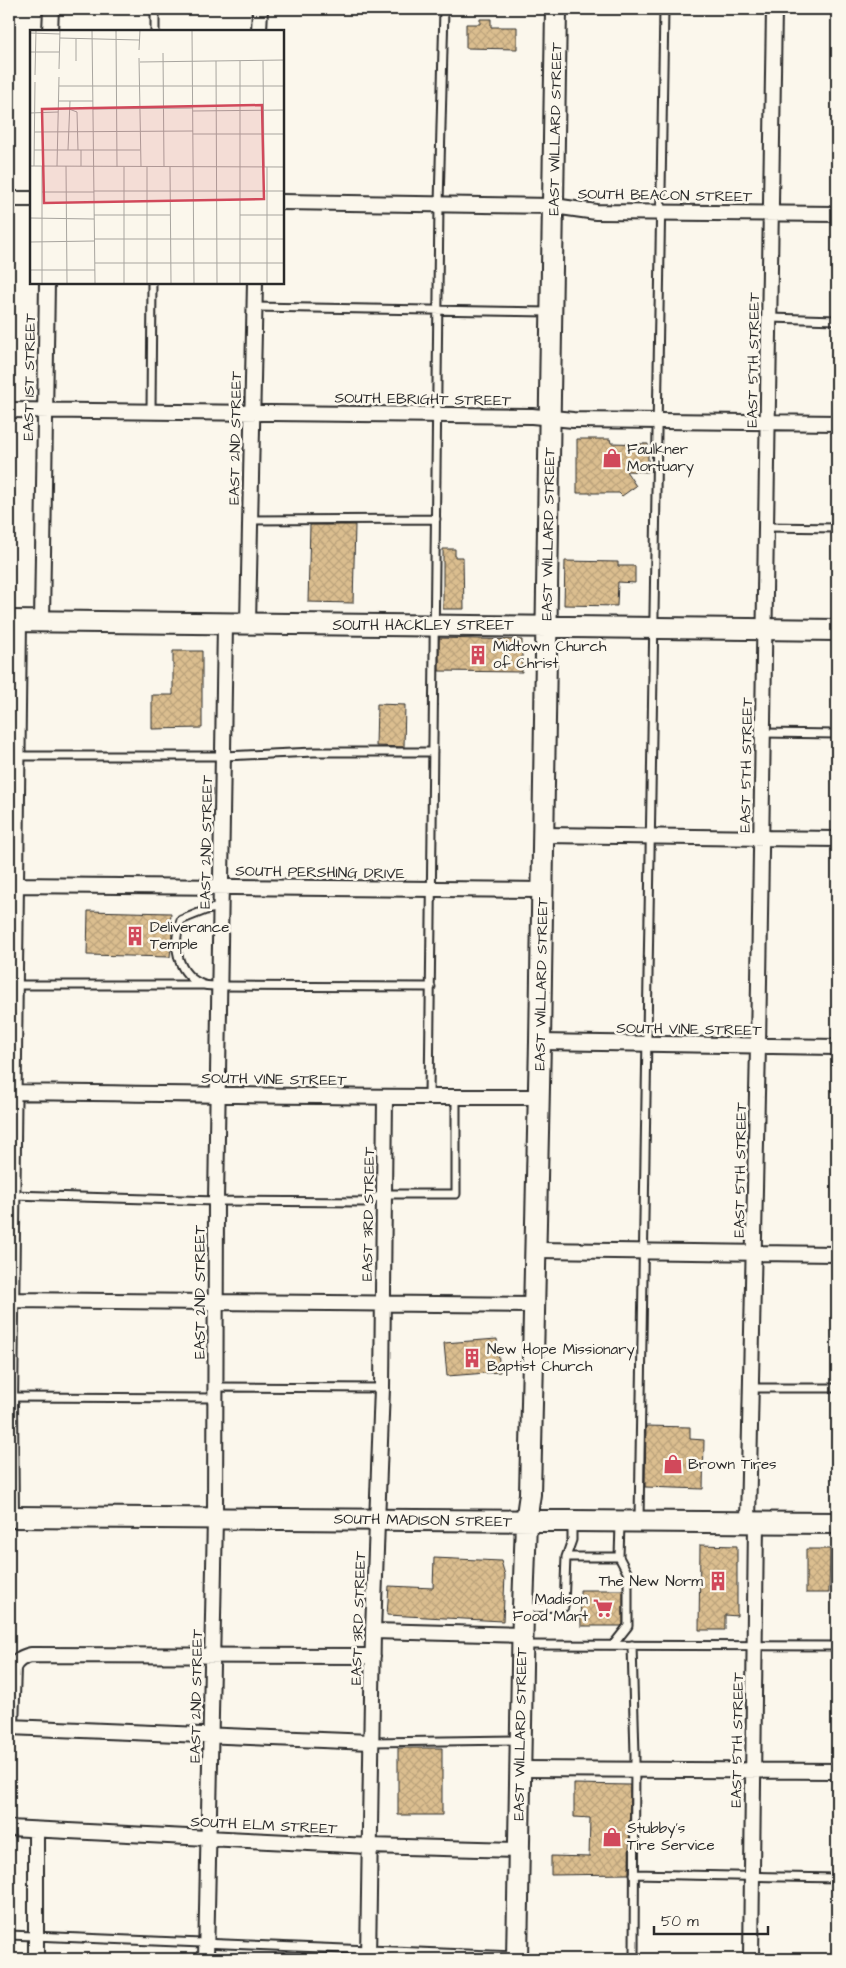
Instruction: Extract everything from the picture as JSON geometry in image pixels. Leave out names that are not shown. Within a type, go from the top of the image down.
[{"type":"street","points":[[50,30],[51,9]]},
{"type":"street","points":[[259,30],[260,9]]},
{"type":"street","name":"EAST WILLARD STREET","points":[[517,1958],[522,1640],[526,1522],[530,1494],[535,1305],[556,9]]},
{"type":"street","name":"EAST 5TH STREET","points":[[751,1959],[755,1645],[750,1388],[758,1046],[774,9]]},
{"type":"street","points":[[9,199],[30,199]]},
{"type":"street","name":"SOUTH BEACON STREET","points":[[284,202],[554,206],[596,212],[837,214]]},
{"type":"street","name":"EAST 1ST STREET","points":[[42,622],[47,284]]},
{"type":"street","name":"EAST 2ND STREET","points":[[248,624],[255,284]]},
{"type":"street","name":"SOUTH EBRIGHT STREET","points":[[9,410],[437,415],[550,417],[573,420],[837,423]]},
{"type":"street","points":[[10,1517],[11,1092],[15,985],[12,885],[17,756],[14,621]]},
{"type":"street","name":"SOUTH HACKLEY STREET","points":[[14,621],[837,630]]},
{"type":"street","name":"EAST 2ND STREET","points":[[206,1959],[215,1518],[216,1201],[225,624]]},
{"type":"street","points":[[543,835],[837,839]]},
{"type":"street","name":"SOUTH PERSHING DRIVE","points":[[12,885],[542,890]]},
{"type":"street","name":"SOUTH VINE STREET","points":[[540,1042],[837,1046]]},
{"type":"street","name":"SOUTH VINE STREET","points":[[11,1092],[385,1098],[539,1097]]},
{"type":"street","name":"EAST 3RD STREET","points":[[368,1954],[372,1656],[382,1388],[385,1098]]},
{"type":"street","points":[[536,1250],[837,1254]]},
{"type":"street","points":[[10,1300],[535,1305]]},
{"type":"street","name":"SOUTH MADISON STREET","points":[[10,1517],[837,1523]]},
{"type":"street","points":[[373,1631],[522,1640]]},
{"type":"street","points":[[371,1742],[10,1727],[13,1668],[16,1662],[23,1657],[31,1655],[372,1656]]},
{"type":"street","points":[[520,1769],[837,1771]]},
{"type":"street","name":"SOUTH ELM STREET","points":[[9,1828],[369,1846],[518,1850]]},
{"type":"street","points":[[36,1830],[36,1959]]},
{"type":"lane","points":[[155,30],[156,9]]},
{"type":"lane","points":[[429,1098],[439,204],[444,9]]},
{"type":"lane","points":[[613,1645],[628,1626],[628,1574],[619,1557],[629,1521],[644,1251],[664,9]]},
{"type":"lane","points":[[152,284],[152,412]]},
{"type":"lane","points":[[254,307],[552,312]]},
{"type":"lane","points":[[770,318],[837,320]]},
{"type":"lane","points":[[250,520],[436,519]]},
{"type":"lane","points":[[766,527],[837,528]]},
{"type":"lane","points":[[763,733],[837,734]]},
{"type":"lane","points":[[17,756],[224,756],[314,752],[433,752]]},
{"type":"lane","points":[[204,985],[182,969],[178,960],[176,932],[181,920],[206,910],[221,907]]},
{"type":"lane","points":[[15,985],[431,987]]},
{"type":"lane","points":[[12,1196],[216,1201],[365,1202],[384,1194],[456,1194],[456,1098]]},
{"type":"lane","points":[[10,1402],[382,1388]]},
{"type":"lane","points":[[750,1388],[837,1388]]},
{"type":"lane","points":[[523,1608],[564,1607],[566,1557],[572,1540],[572,1520]]},
{"type":"lane","points":[[566,1557],[619,1557]]},
{"type":"lane","points":[[522,1640],[613,1645],[837,1646]]},
{"type":"lane","points":[[632,1645],[635,1770],[634,1959]]},
{"type":"lane","points":[[371,1742],[520,1740]]},
{"type":"lane","points":[[634,1874],[837,1878]]},
{"type":"lane","points":[[9,1935],[207,1942],[368,1954],[517,1958]]},
{"type":"building","points":[[480,19],[491,19],[491,27],[517,27],[517,49],[466,48],[466,24],[480,24]]},
{"type":"building","name":"Faulkner Mortuary","points":[[577,439],[610,439],[611,443],[648,444],[648,472],[626,471],[636,486],[622,496],[619,493],[577,493]]},
{"type":"building","points":[[310,525],[355,525],[353,603],[308,602]]},
{"type":"building","points":[[443,549],[455,549],[455,557],[463,557],[464,609],[443,609]]},
{"type":"building","points":[[565,561],[618,562],[618,566],[635,566],[635,583],[618,582],[617,606],[564,605]]},
{"type":"building","name":"Midtown Church of Christ","points":[[439,638],[522,640],[522,672],[439,671]]},
{"type":"building","points":[[173,651],[202,651],[202,728],[152,729],[152,695],[173,695]]},
{"type":"building","points":[[377,704],[405,705],[404,747],[376,746]]},
{"type":"building","name":"Deliverance Temple","points":[[88,911],[171,913],[170,928],[173,928],[170,957],[87,955]]},
{"type":"building","name":"New Hope Missionary Baptist Church","points":[[497,1339],[500,1372],[447,1376],[444,1343]]},
{"type":"building","name":"Brown Tires","points":[[646,1426],[690,1427],[690,1439],[704,1440],[703,1489],[645,1487]]},
{"type":"building","name":"The New Norm","points":[[700,1545],[737,1546],[737,1616],[725,1615],[725,1630],[699,1630]]},
{"type":"building","points":[[806,1549],[830,1549],[829,1593],[806,1593]]},
{"type":"building","points":[[434,1558],[501,1561],[505,1575],[503,1621],[387,1615],[389,1586],[433,1588]]},
{"type":"building","name":"Madison Food Mart","points":[[580,1590],[623,1590],[623,1624],[621,1626],[581,1626]]},
{"type":"building","points":[[398,1748],[442,1748],[442,1815],[398,1815]]},
{"type":"building","name":"Stubby's Tire Service","points":[[574,1784],[630,1785],[629,1874],[551,1875],[551,1856],[589,1857],[590,1818],[574,1817]]},
{"type":"place","name":"Faulkner Mortuary","points":[[612,458]]},
{"type":"place","name":"Midtown Church of Christ","points":[[478,655]]},
{"type":"place","name":"Deliverance Temple","points":[[135,936]]},
{"type":"place","name":"New Hope Missionary Baptist Church","points":[[472,1358]]},
{"type":"place","name":"Brown Tires","points":[[673,1464]]},
{"type":"place","name":"The New Norm","points":[[718,1581]]},
{"type":"place","name":"Madison Food Mart","points":[[603,1608]]},
{"type":"place","name":"Stubby's Tire Service","points":[[612,1837]]}]
